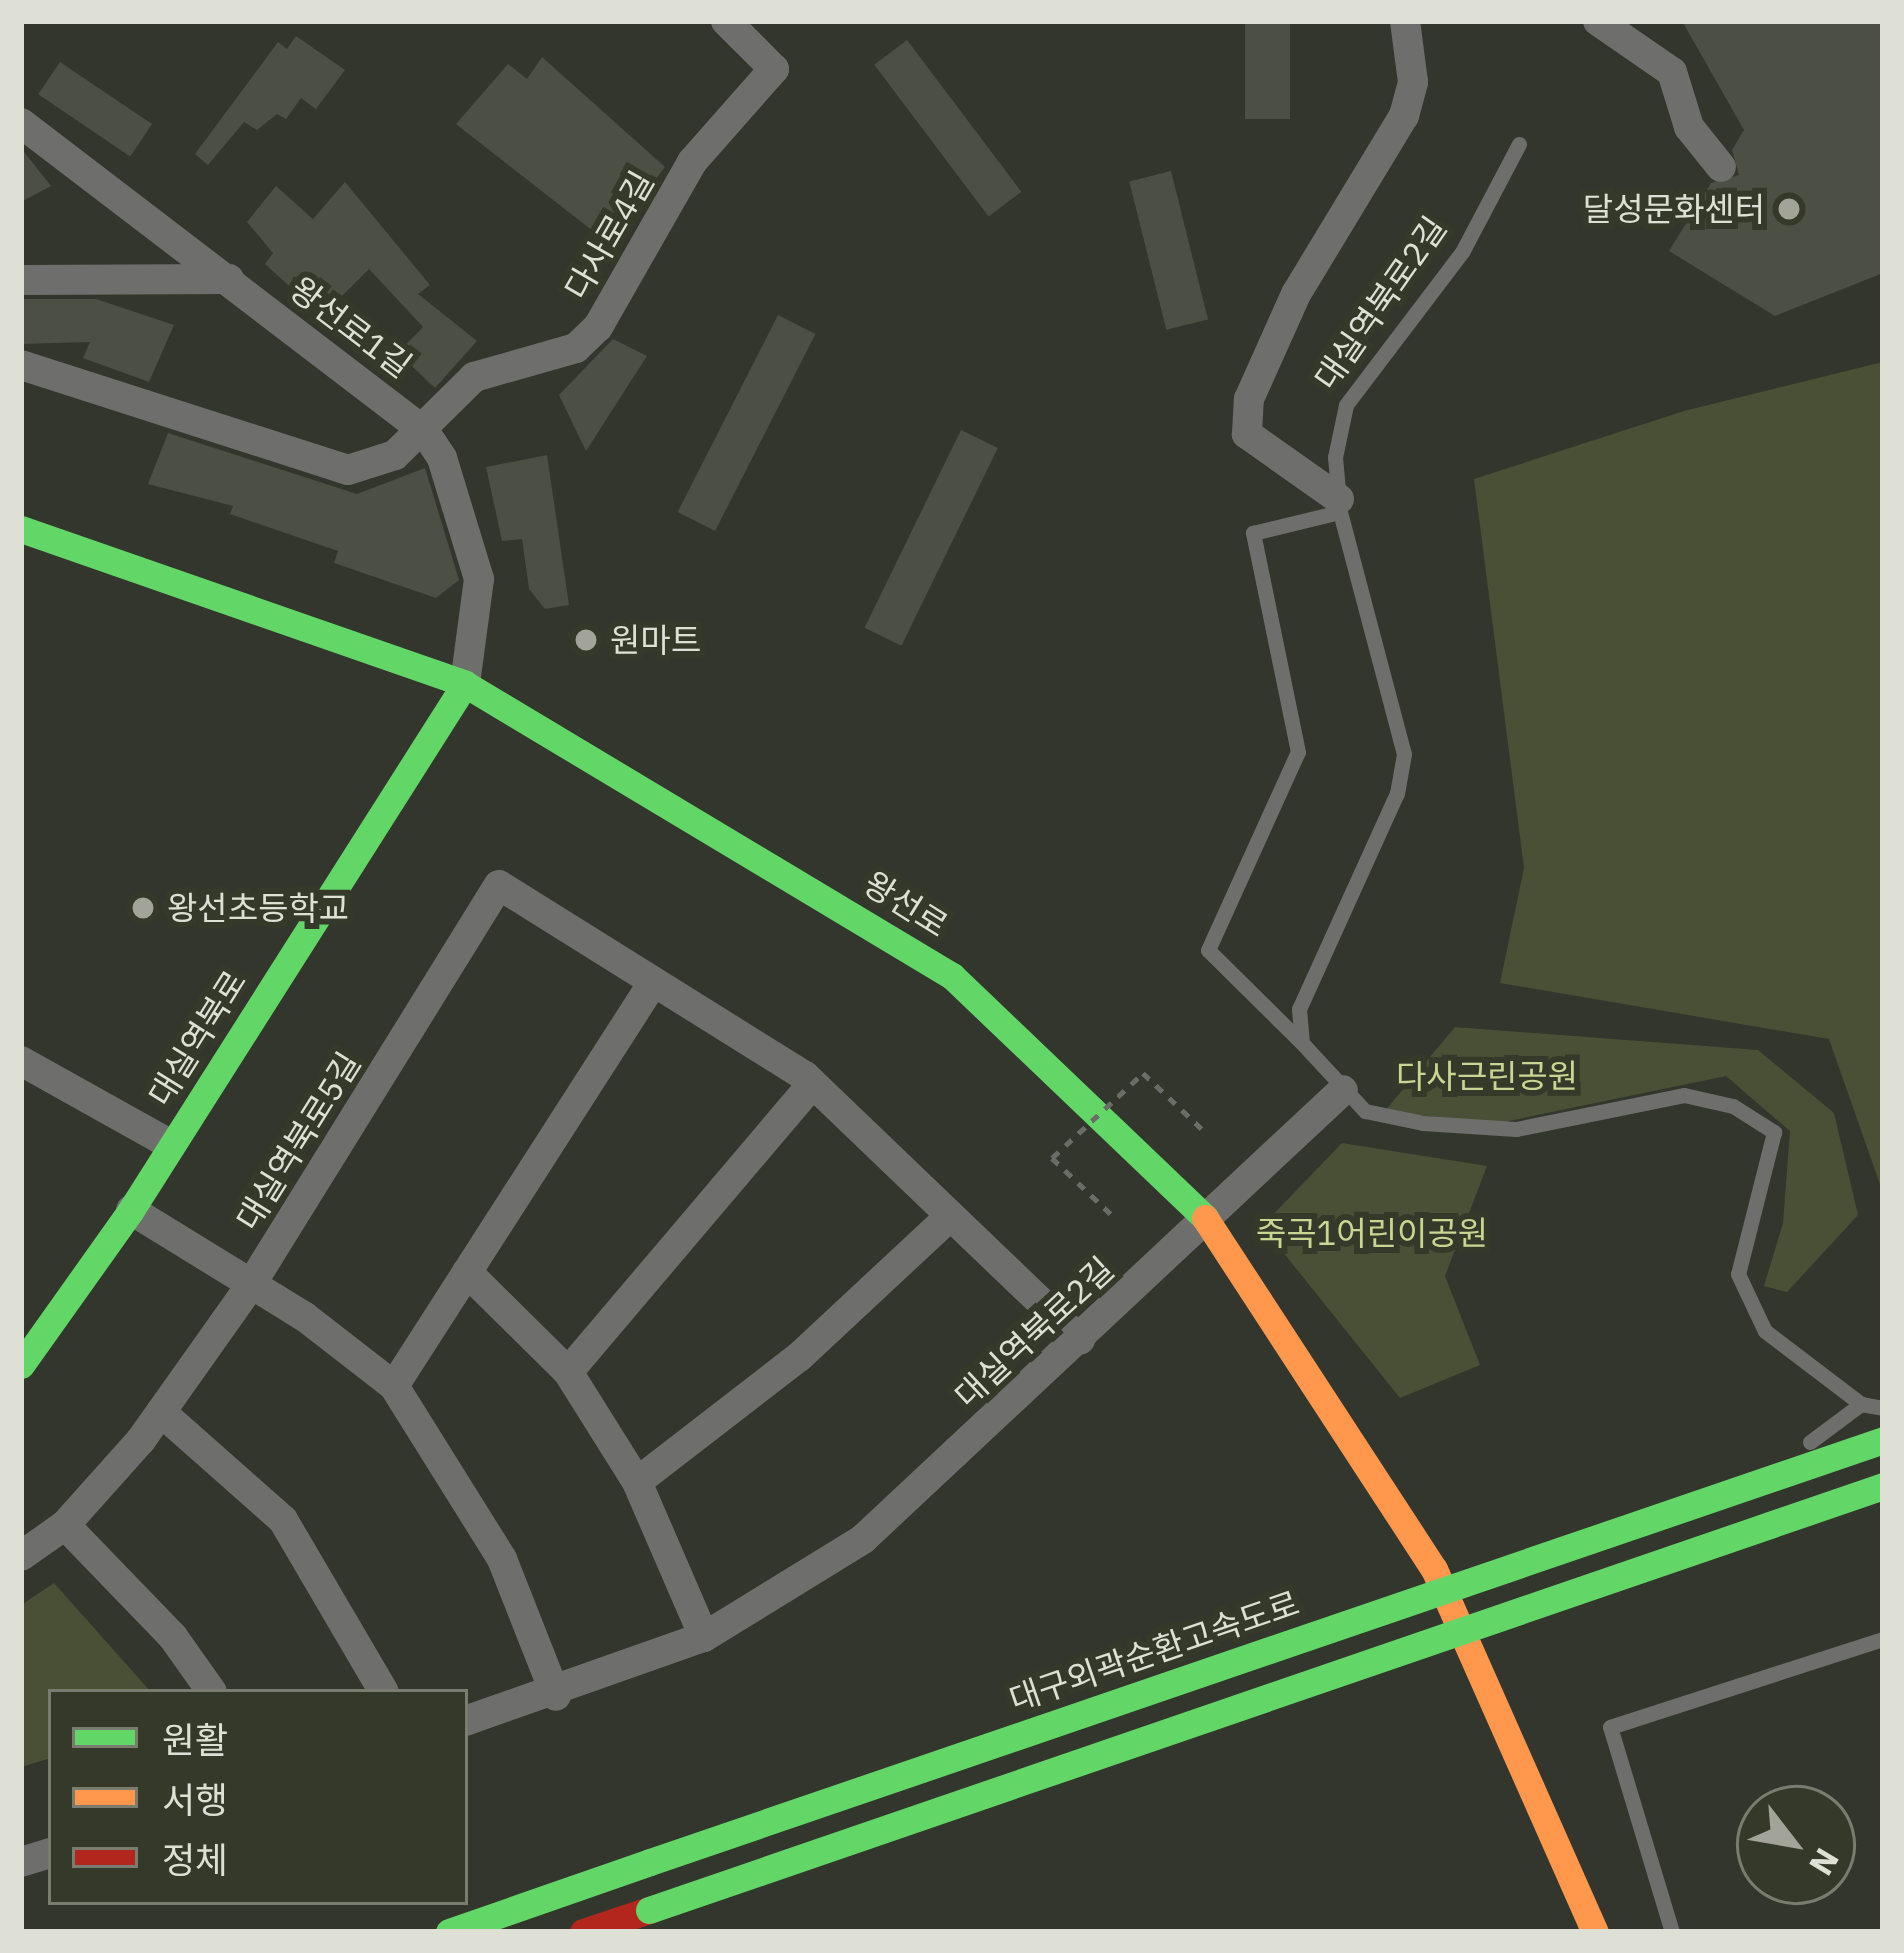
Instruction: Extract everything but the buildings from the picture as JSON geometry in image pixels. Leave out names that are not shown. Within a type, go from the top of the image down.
[{"type":"main road","name":"왕선로","points":[[21,529],[464,684],[952,976],[1206,1219],[1377,1473],[1454,1610],[1595,1932]]},
{"type":"main road","name":"대실역북로","points":[[21,1365],[130,1210],[464,684]]},
{"type":"main road","name":"대구외곽순환고속도로","points":[[449,1932],[1883,1440]]},
{"type":"main road","points":[[583,1932],[1883,1486]]},
{"type":"street","name":"다사로4길","points":[[424,431],[473,377],[576,348],[598,327],[692,162],[774,69],[726,21]]},
{"type":"street","points":[[1340,506],[1247,434],[1249,399],[1296,293],[1404,116],[1414,82],[1406,21]]},
{"type":"street","points":[[1598,21],[1672,72],[1689,128],[1721,167]]},
{"type":"street","name":"왕선로1길","points":[[21,123],[424,431],[442,458],[479,579],[464,684]]},
{"type":"street","points":[[21,280],[229,279]]},
{"type":"street","points":[[21,365],[348,470],[395,455],[424,431]]},
{"type":"street","name":"대실역북로5길","points":[[21,1556],[64,1525],[161,1412],[252,1283],[499,885],[812,1084],[1080,1340]]},
{"type":"street","points":[[394,1386],[653,982]]},
{"type":"street","points":[[21,1061],[171,1144]]},
{"type":"street","points":[[568,1372],[812,1084]]},
{"type":"street","name":"대실역북로2길","points":[[468,1719],[556,1696],[704,1637],[863,1539],[1343,1090]]},
{"type":"street","points":[[130,1210],[252,1283],[394,1386],[502,1558],[556,1696]]},
{"type":"street","points":[[637,1482],[799,1357],[949,1217]]},
{"type":"street","points":[[467,1272],[568,1372],[637,1482],[704,1637]]},
{"type":"street","points":[[161,1412],[283,1520],[381,1689]]},
{"type":"street","points":[[64,1525],[173,1636],[210,1689]]},
{"type":"lane","name":"대실역북로2길","points":[[1302,1042],[1299,1009],[1397,793],[1404,754],[1340,506],[1335,457],[1346,405],[1462,252],[1519,144]]},
{"type":"lane","points":[[1340,506],[1253,532],[1298,752],[1208,950],[1365,1111],[1480,1128],[1684,1095],[1733,1106],[1774,1132],[1738,1274],[1766,1331],[1861,1403],[1883,1408]]},
{"type":"lane","points":[[1454,1610],[1626,1564],[1728,1504],[1861,1403]]},
{"type":"lane","points":[[1672,1932],[1610,1727],[1883,1639]]},
{"type":"path","points":[[1115,1218],[1052,1158],[1143,1073],[1203,1130]]},
{"type":"green space","points":[[1883,362],[1883,1193],[1829,1039],[1500,983],[1524,868],[1474,479],[1684,411]]},
{"type":"green space","name":"다사근린공원","points":[[1455,1027],[1758,1050],[1834,1113],[1858,1215],[1787,1292],[1764,1286],[1783,1223],[1790,1131],[1726,1076],[1494,1124],[1385,1111]]},
{"type":"green space","name":"죽곡1어린이공원","points":[[1342,1143],[1487,1166],[1445,1276],[1480,1365],[1400,1398],[1262,1226]]},
{"type":"green space","points":[[54,1583],[148,1689],[48,1689],[48,1759],[21,1767],[21,1605]]},
{"type":"traffic: fast","points":[[21,529],[465,684],[952,976],[1205,1218]]},
{"type":"traffic: fast","points":[[21,1365],[131,1210],[465,684]]},
{"type":"traffic: fast","points":[[650,1862],[1883,1440]]},
{"type":"traffic: fast","points":[[649,1910],[1883,1486]]},
{"type":"traffic: fast","points":[[449,1932],[650,1862]]},
{"type":"traffic: slow","points":[[1205,1218],[1434,1569],[1595,1932]]},
{"type":"traffic: jam","points":[[583,1932],[649,1910]]},
{"type":"place","name":"달성문화센터","points":[[1789,209]]},
{"type":"place","name":"원마트","points":[[586,640]]},
{"type":"place","name":"왕선초등학교","points":[[143,908]]}]
